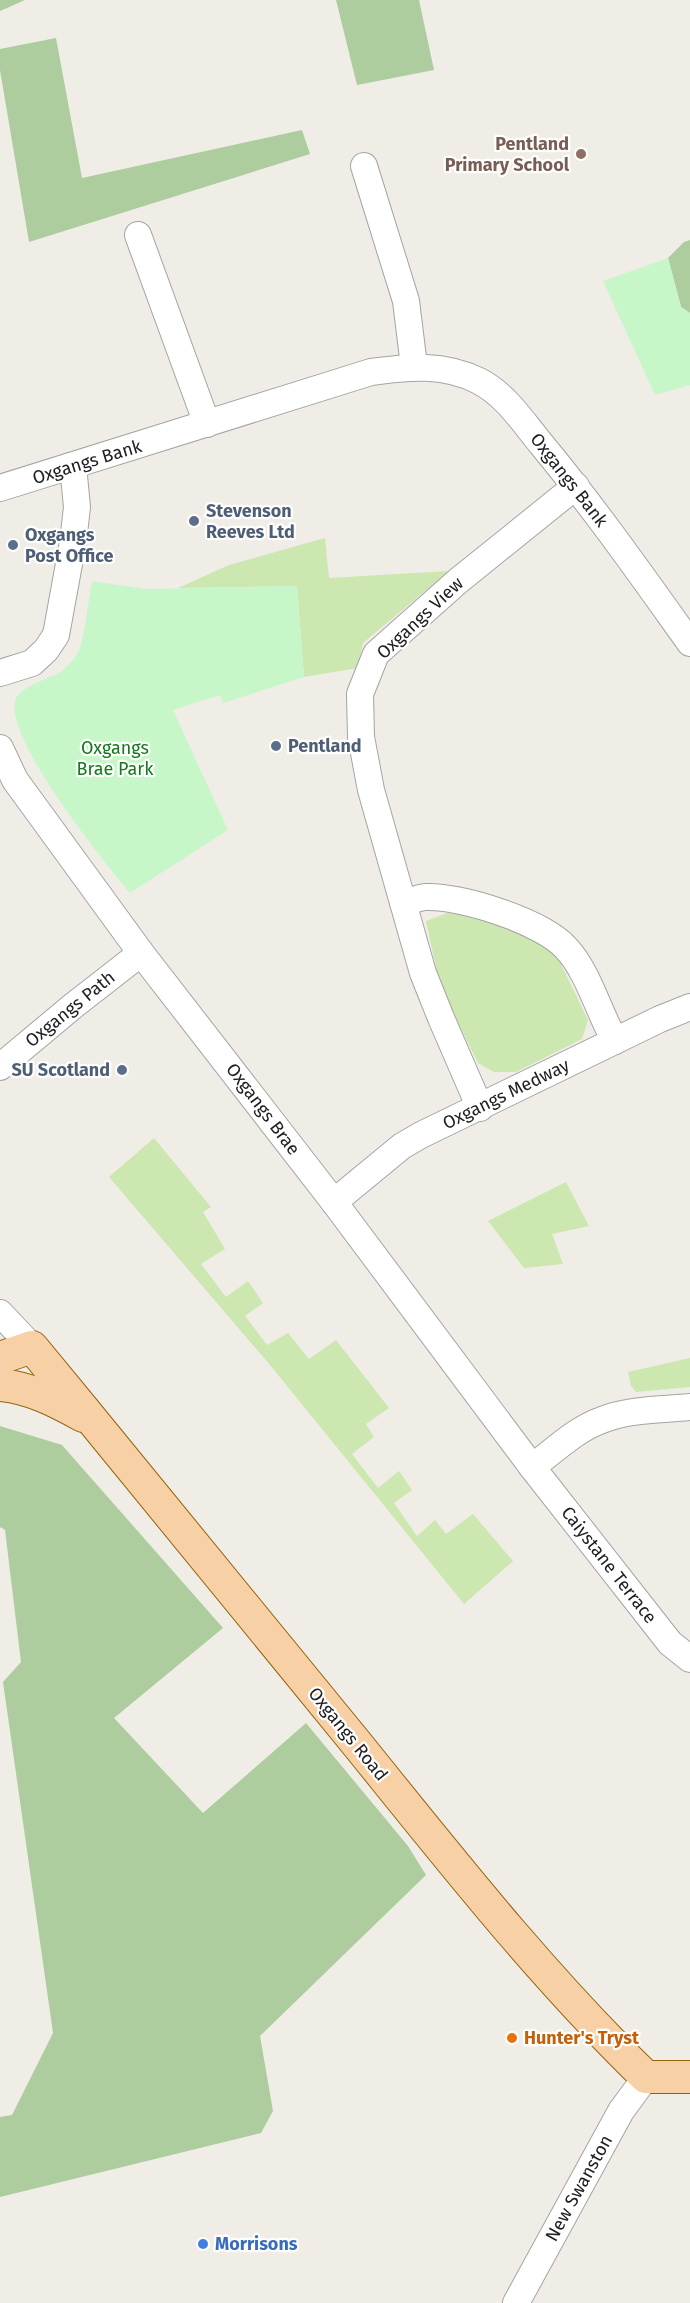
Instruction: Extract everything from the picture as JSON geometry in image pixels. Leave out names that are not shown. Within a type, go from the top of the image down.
[{"type":"main road","points":[[0,1358],[32,1347]]},
{"type":"main road","name":"Oxgangs Road","points":[[32,1347],[458,1870],[546,1973],[646,2077]]},
{"type":"main road","points":[[0,1385],[20,1387],[57,1401],[94,1422]]},
{"type":"main road","points":[[646,2077],[690,2077]]},
{"type":"street","points":[[364,166],[406,301],[414,366]]},
{"type":"street","points":[[138,235],[207,424]]},
{"type":"street","name":"Oxgangs Bank","points":[[0,488],[371,372],[414,366],[445,369],[478,381],[503,397],[576,486],[690,643]]},
{"type":"street","points":[[0,673],[32,663],[46,650],[56,635],[76,519],[76,496],[71,466]]},
{"type":"street","name":"Oxgangs View","points":[[480,1108],[430,991],[403,903],[371,790],[363,748],[360,694],[376,654],[458,581],[576,486]]},
{"type":"street","name":"Oxgangs Brae","points":[[0,748],[15,780],[141,953],[334,1202],[532,1467]]},
{"type":"street","points":[[403,903],[425,897],[455,900],[515,918],[547,932],[567,948],[581,971],[615,1041]]},
{"type":"street","name":"Oxgangs Path","points":[[0,1067],[141,953]]},
{"type":"street","name":"Oxgangs Medway","points":[[334,1202],[402,1146],[615,1041],[690,1007]]},
{"type":"street","points":[[0,1313],[32,1347]]},
{"type":"street","points":[[532,1467],[577,1433],[601,1420],[624,1414],[690,1407]]},
{"type":"street","name":"Caiystane Terrace","points":[[532,1467],[665,1636],[690,1659]]},
{"type":"street","name":"New Swanston","points":[[516,2303],[621,2111],[646,2077]]},
{"type":"green space","points":[[0,0],[25,0],[0,11]]},
{"type":"green space","points":[[336,0],[419,0],[434,70],[357,85]]},
{"type":"green space","points":[[56,38],[82,178],[302,130],[310,154],[29,242],[0,70],[0,49]]},
{"type":"green space","points":[[690,240],[690,313],[681,307],[668,258],[684,242]]},
{"type":"green space","points":[[668,258],[681,307],[690,313],[690,385],[655,395],[603,281]]},
{"type":"green space","points":[[325,538],[329,578],[449,571],[363,643],[358,668],[304,677],[297,586],[178,588],[229,565]]},
{"type":"green space","name":"Oxgangs Brae Park","points":[[92,581],[145,589],[297,586],[304,677],[223,703],[220,695],[173,710],[228,830],[130,893],[79,828],[38,768],[15,715],[16,698],[20,693],[59,673],[78,653]]},
{"type":"green space","points":[[447,913],[495,918],[532,936],[557,956],[588,1020],[582,1039],[516,1072],[494,1072],[478,1063],[440,986],[426,921]]},
{"type":"green space","points":[[154,1138],[211,1207],[203,1212],[225,1249],[201,1264],[226,1297],[248,1281],[263,1303],[245,1316],[267,1345],[288,1333],[309,1359],[336,1340],[389,1408],[366,1424],[374,1437],[352,1454],[378,1488],[399,1471],[412,1490],[394,1503],[417,1536],[435,1520],[446,1534],[473,1514],[513,1561],[464,1604],[270,1365],[109,1177]]},
{"type":"green space","points":[[566,1182],[589,1226],[552,1234],[563,1264],[524,1268],[488,1221]]},
{"type":"green space","points":[[690,1358],[690,1387],[636,1392],[631,1386],[628,1372]]},
{"type":"green space","points":[[0,1426],[62,1445],[223,1628],[114,1718],[203,1813],[306,1723],[408,1846],[426,1875],[260,2036],[273,2111],[261,2133],[0,2197],[0,2117],[12,2115],[53,2033],[3,1682],[21,1662],[5,1530],[0,1527]]},
{"type":"place","name":"Pentland Primary School","points":[[581,154]]},
{"type":"place","name":"Stevenson Reeves Ltd","points":[[194,521]]},
{"type":"place","name":"Oxgangs Post Office","points":[[13,545]]},
{"type":"place","name":"Pentland","points":[[276,746]]},
{"type":"place","name":"SU Scotland","points":[[122,1070]]},
{"type":"place","name":"Hunter's Tryst","points":[[512,2038]]},
{"type":"place","name":"Morrisons","points":[[203,2244]]}]
